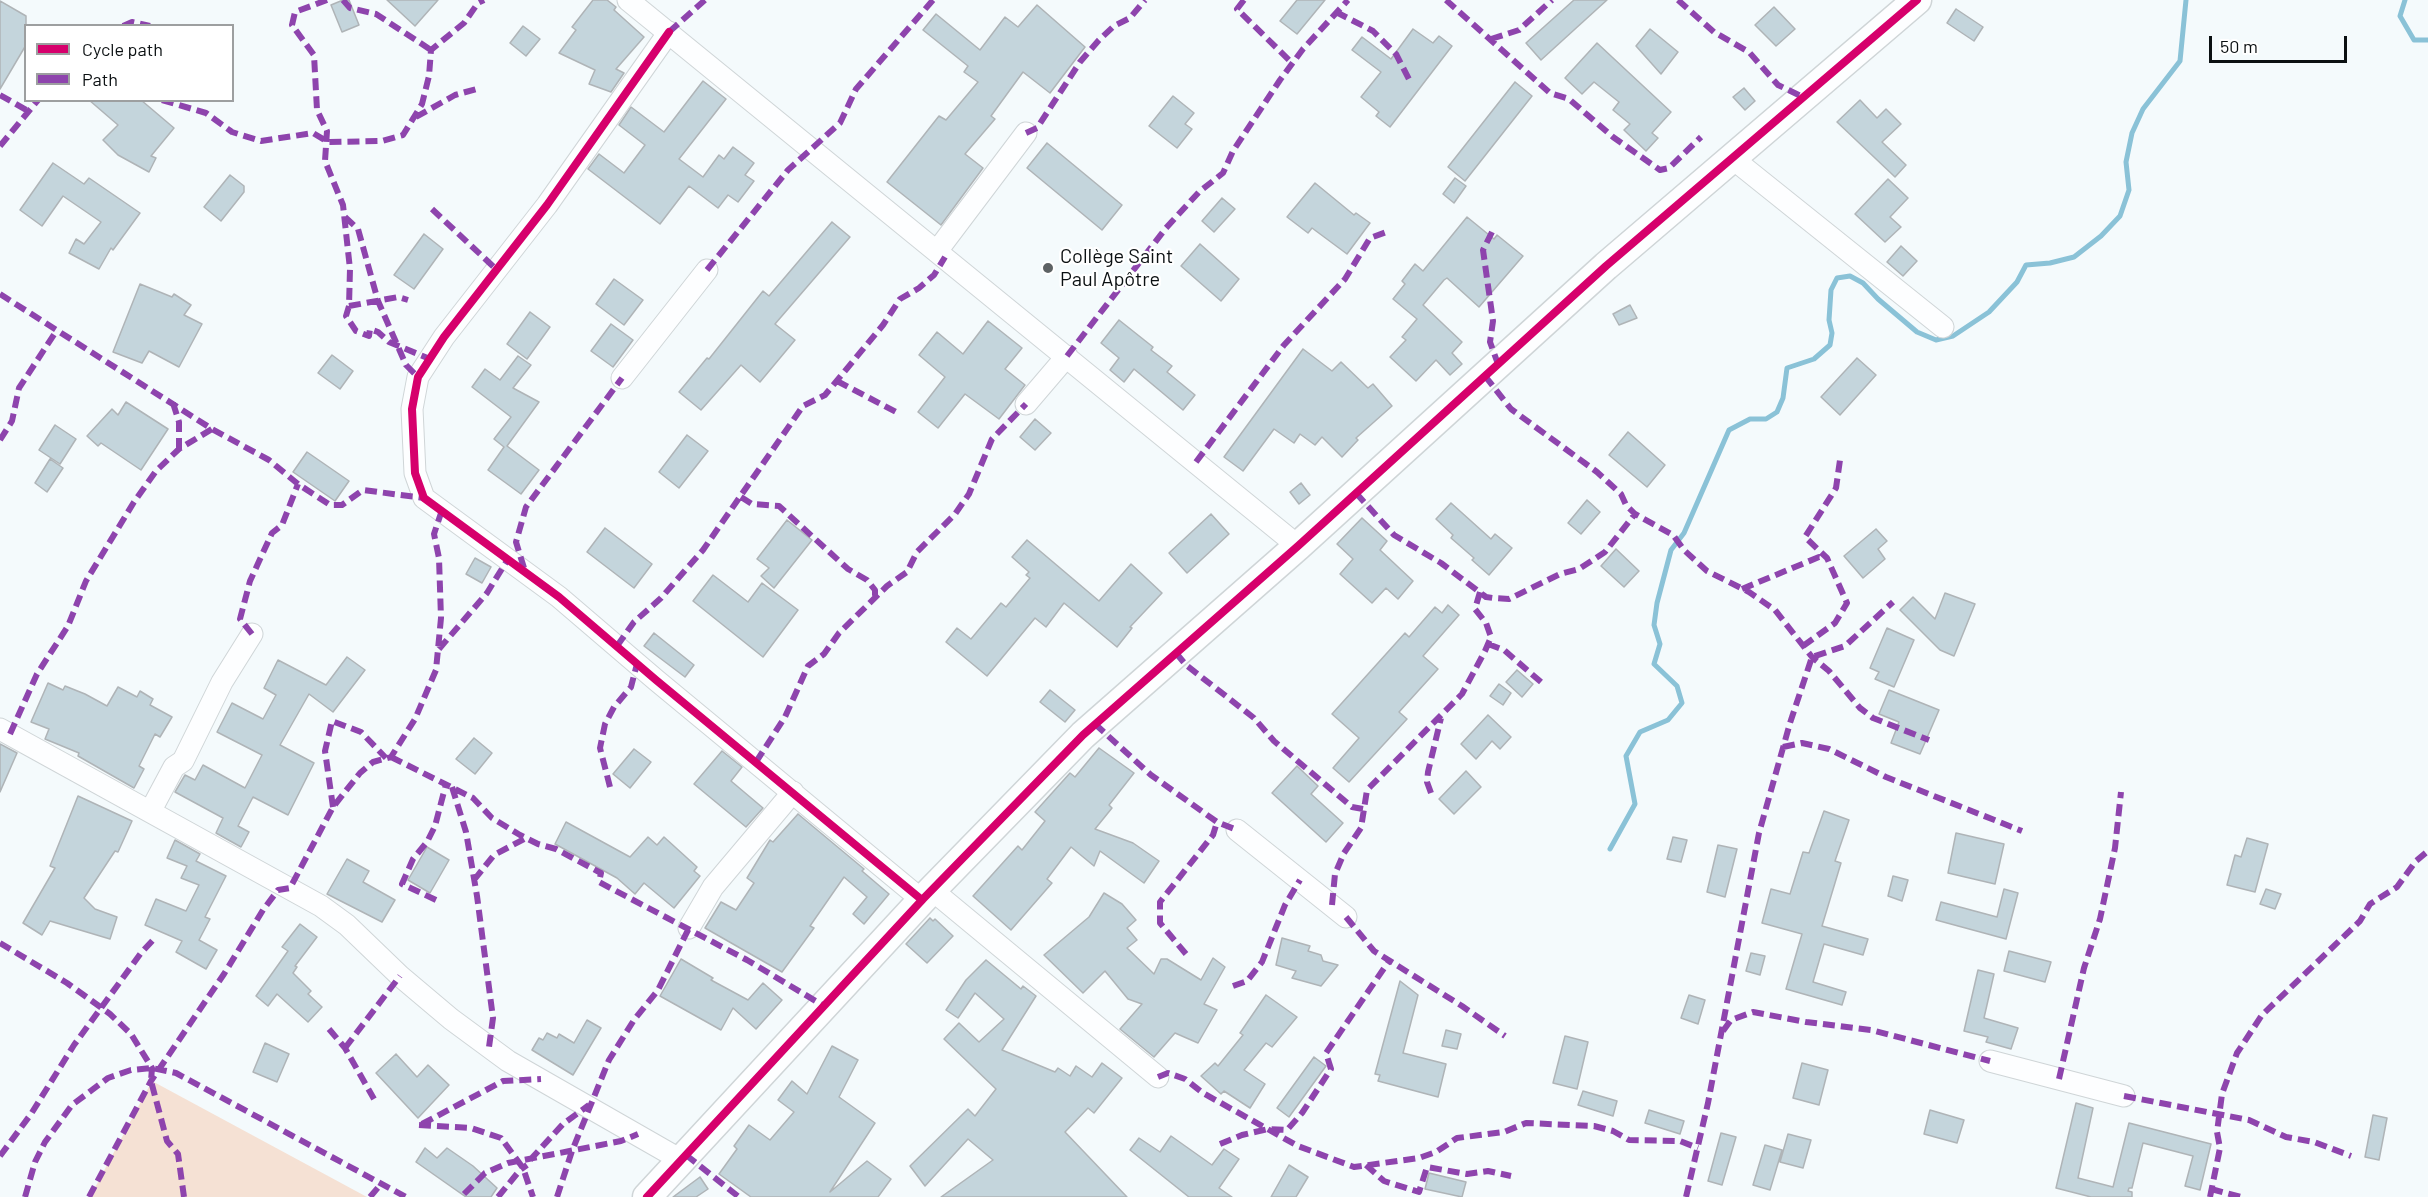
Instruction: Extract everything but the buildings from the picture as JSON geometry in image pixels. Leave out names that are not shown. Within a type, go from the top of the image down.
[{"type":"street","points":[[628,0],[938,250],[1298,546]]},
{"type":"street","points":[[647,1197],[927,895],[1083,735],[1298,546],[1606,266],[1917,0]]},
{"type":"street","points":[[669,32],[548,205],[444,338],[418,377],[412,409],[415,474],[424,498],[559,597],[793,792],[1158,1077]]},
{"type":"street","points":[[938,250],[1026,133]]},
{"type":"street","points":[[1732,158],[1943,327]]},
{"type":"street","points":[[622,378],[707,270]]},
{"type":"street","points":[[1026,404],[1066,356]]},
{"type":"street","points":[[151,810],[174,766],[183,760],[222,682],[252,634]]},
{"type":"street","points":[[0,729],[151,810],[321,906],[347,925],[400,976],[451,1019],[508,1061],[681,1160]]},
{"type":"street","points":[[689,928],[713,887],[793,792]]},
{"type":"street","points":[[1237,830],[1346,916]]},
{"type":"street","points":[[1990,1061],[2124,1096]]},
{"type":"shaded area","points":[[152,1081],[367,1197],[90,1197]]},
{"type":"waterway","points":[[1610,849],[1635,804],[1626,756],[1640,732],[1668,720],[1682,703],[1677,686],[1654,664],[1660,644],[1654,625],[1657,603],[1671,550],[1684,533],[1729,430],[1750,419],[1766,419],[1777,412],[1783,398],[1787,368],[1814,359],[1830,345],[1831,290],[1837,278],[1850,276],[1863,283],[1917,332],[1936,340],[1953,336],[1989,312],[2017,282],[2026,265],[2050,263],[2074,257],[2101,236],[2120,216],[2129,190],[2126,162],[2132,133],[2143,109],[2180,61],[2186,0]]},
{"type":"waterway","points":[[2405,0],[2400,16],[2414,40],[2428,40]]},
{"type":"marked path","points":[[327,0],[295,12],[292,25],[314,55],[317,110],[327,131],[325,161],[343,205],[350,269],[349,306],[346,316],[356,331],[369,336],[370,329],[378,332],[389,342],[430,359]]},
{"type":"marked path","points":[[343,0],[350,8],[376,14],[431,50]]},
{"type":"marked path","points":[[169,102],[206,113],[232,132],[261,141],[313,133],[328,142],[382,141],[403,135],[422,104],[429,76],[431,50],[464,23],[478,3],[484,0]]},
{"type":"marked path","points":[[669,32],[705,0]]},
{"type":"marked path","points":[[707,270],[788,170],[840,123],[856,89],[933,0]]},
{"type":"marked path","points":[[1026,133],[1037,128],[1080,62],[1099,40],[1114,26],[1130,18],[1145,0]]},
{"type":"marked path","points":[[1244,0],[1237,9],[1292,63]]},
{"type":"marked path","points":[[1067,356],[1166,228],[1199,192],[1223,173],[1233,151],[1280,80],[1303,49],[1348,0]]},
{"type":"marked path","points":[[1446,0],[1550,93],[1569,99],[1613,137],[1660,170],[1669,168],[1701,137]]},
{"type":"marked path","points":[[1491,39],[1519,30],[1552,0]]},
{"type":"marked path","points":[[1678,0],[1714,32],[1749,52],[1778,85],[1803,97]]},
{"type":"marked path","points":[[1336,12],[1373,31],[1396,54],[1411,83]]},
{"type":"marked path","points":[[128,24],[132,22],[141,24]]},
{"type":"marked path","points":[[416,117],[455,95],[480,88]]},
{"type":"marked path","points":[[0,95],[30,112]]},
{"type":"marked path","points":[[0,146],[36,102]]},
{"type":"marked path","points":[[432,209],[497,270]]},
{"type":"marked path","points":[[345,217],[358,229],[378,301],[406,365],[418,377]]},
{"type":"marked path","points":[[1196,462],[1284,345],[1345,279],[1370,238],[1389,231]]},
{"type":"marked path","points":[[1492,232],[1483,250],[1493,321],[1490,342],[1498,364]]},
{"type":"marked path","points":[[617,646],[634,622],[661,598],[703,550],[803,406],[825,395],[883,325],[900,299],[919,288],[934,275],[945,257]]},
{"type":"marked path","points":[[0,294],[212,429],[269,460],[298,484],[330,505],[342,505],[363,490],[424,498]]},
{"type":"marked path","points":[[349,306],[398,297],[408,300]]},
{"type":"marked path","points":[[0,440],[12,421],[19,388],[57,330]]},
{"type":"marked path","points":[[1485,376],[1511,409],[1597,472],[1621,494],[1626,505],[1635,514],[1673,535],[1684,550],[1707,571],[1749,592],[1775,610],[1812,657],[1829,671],[1860,708],[1873,718],[1929,740]]},
{"type":"marked path","points":[[524,568],[516,542],[526,507],[622,378]]},
{"type":"marked path","points":[[837,381],[898,413]]},
{"type":"marked path","points":[[173,403],[179,422],[179,449]]},
{"type":"marked path","points":[[756,762],[785,717],[808,666],[824,654],[839,633],[887,586],[907,572],[917,552],[955,514],[969,494],[992,439],[1026,404]]},
{"type":"marked path","points":[[10,734],[37,674],[68,626],[86,581],[134,502],[156,471],[179,449],[212,429]]},
{"type":"marked path","points":[[1803,646],[1835,623],[1847,603],[1827,558],[1805,537],[1836,488],[1840,460]]},
{"type":"marked path","points":[[252,634],[240,619],[250,581],[272,533],[282,525],[298,484]]},
{"type":"marked path","points":[[1356,493],[1394,535],[1441,563],[1486,597],[1493,598],[1509,599],[1560,574],[1579,569],[1605,552],[1635,514]]},
{"type":"marked path","points":[[741,497],[752,504],[779,506],[848,569],[867,580],[875,590],[875,597]]},
{"type":"marked path","points":[[89,1197],[151,1081],[224,974],[263,910],[278,890],[290,888],[333,807],[360,773],[373,762],[391,757],[415,719],[436,670],[441,618],[439,558],[434,534],[442,510]]},
{"type":"marked path","points":[[1742,589],[1819,557],[1827,558]]},
{"type":"marked path","points":[[439,649],[487,593],[508,559]]},
{"type":"marked path","points":[[1332,905],[1335,874],[1344,853],[1361,828],[1367,790],[1462,694],[1485,651],[1491,637],[1486,623],[1475,609],[1480,592]]},
{"type":"marked path","points":[[1686,1197],[1708,1103],[1759,833],[1790,723],[1812,657],[1845,646],[1893,602]]},
{"type":"marked path","points":[[1488,644],[1504,650],[1541,682]]},
{"type":"marked path","points":[[1176,653],[1186,665],[1254,718],[1274,741],[1352,807],[1363,809]]},
{"type":"marked path","points":[[610,787],[600,748],[605,724],[614,707],[631,687],[637,664]]},
{"type":"marked path","points":[[1431,793],[1427,782],[1428,772],[1441,718]]},
{"type":"marked path","points":[[333,807],[325,751],[332,721],[361,732],[386,758]]},
{"type":"marked path","points":[[1095,724],[1151,775],[1217,822],[1237,830]]},
{"type":"marked path","points":[[1783,747],[1802,743],[1829,749],[1886,777],[2022,831]]},
{"type":"marked path","points":[[391,757],[473,798],[492,818],[520,835],[538,844],[556,849],[601,873],[599,882],[747,960],[824,1006]]},
{"type":"marked path","points":[[436,900],[402,884],[413,859],[427,842],[435,826],[446,784]]},
{"type":"marked path","points":[[452,787],[466,832],[477,896],[493,1018],[489,1047]]},
{"type":"marked path","points":[[2059,1079],[2084,968],[2100,919],[2115,848],[2121,792]]},
{"type":"marked path","points":[[1186,954],[1160,923],[1160,902],[1213,835],[1217,822]]},
{"type":"marked path","points":[[474,880],[494,855],[526,838]]},
{"type":"marked path","points":[[2210,1197],[2220,1148],[2217,1132],[2222,1094],[2237,1053],[2262,1015],[2360,921],[2370,904],[2397,887],[2416,861],[2428,851]]},
{"type":"marked path","points":[[1233,986],[1247,981],[1262,962],[1285,905],[1300,880]]},
{"type":"marked path","points":[[1346,917],[1374,951],[1505,1036]]},
{"type":"marked path","points":[[557,1197],[572,1151],[609,1060],[634,1020],[658,990],[689,928]]},
{"type":"marked path","points":[[0,1156],[31,1114],[74,1045],[141,953],[155,938]]},
{"type":"marked path","points":[[0,943],[67,983],[110,1014],[131,1034],[152,1068],[151,1081],[167,1141],[178,1154],[184,1197]]},
{"type":"marked path","points":[[1220,1144],[1242,1135],[1268,1129],[1287,1130],[1302,1113],[1331,1069],[1326,1053],[1389,961]]},
{"type":"marked path","points":[[345,1048],[400,976]]},
{"type":"marked path","points":[[1723,1031],[1731,1020],[1753,1012],[1806,1022],[1871,1030],[1990,1061]]},
{"type":"marked path","points":[[329,1029],[345,1048],[374,1099]]},
{"type":"marked path","points":[[25,1197],[35,1162],[45,1142],[72,1105],[108,1078],[131,1070],[152,1068],[176,1073],[406,1197]]},
{"type":"marked path","points":[[1158,1077],[1168,1073],[1185,1079],[1203,1093],[1298,1146],[1354,1167],[1419,1158],[1436,1152],[1457,1138],[1504,1132],[1526,1123],[1594,1126],[1613,1131],[1629,1140],[1680,1141],[1698,1148]]},
{"type":"marked path","points":[[422,1124],[503,1081],[541,1079]]},
{"type":"marked path","points":[[2124,1096],[2249,1120],[2286,1137],[2314,1142],[2351,1156]]},
{"type":"marked path","points":[[530,1160],[563,1124],[589,1105]]},
{"type":"marked path","points":[[419,1125],[471,1128],[501,1138],[523,1168],[533,1197]]},
{"type":"marked path","points":[[464,1194],[485,1173],[508,1163],[621,1141],[638,1134]]},
{"type":"marked path","points":[[686,1155],[739,1197]]},
{"type":"marked path","points":[[498,1197],[520,1170],[527,1165]]},
{"type":"marked path","points":[[1366,1165],[1384,1181],[1419,1192],[1427,1167],[1467,1174],[1488,1171],[1511,1176]]},
{"type":"marked path","points":[[370,1197],[381,1184]]},
{"type":"marked path","points":[[2211,1189],[2241,1197]]},
{"type":"cycle path","points":[[647,1197],[923,899],[1083,735],[1298,546],[1606,266],[1917,0]]},
{"type":"cycle path","points":[[669,32],[547,205],[444,337],[418,377],[412,409],[415,473],[424,498],[559,597],[922,900]]},
{"type":"place","name":"Collège Saint Paul Apôtre","points":[[1048,268]]}]
